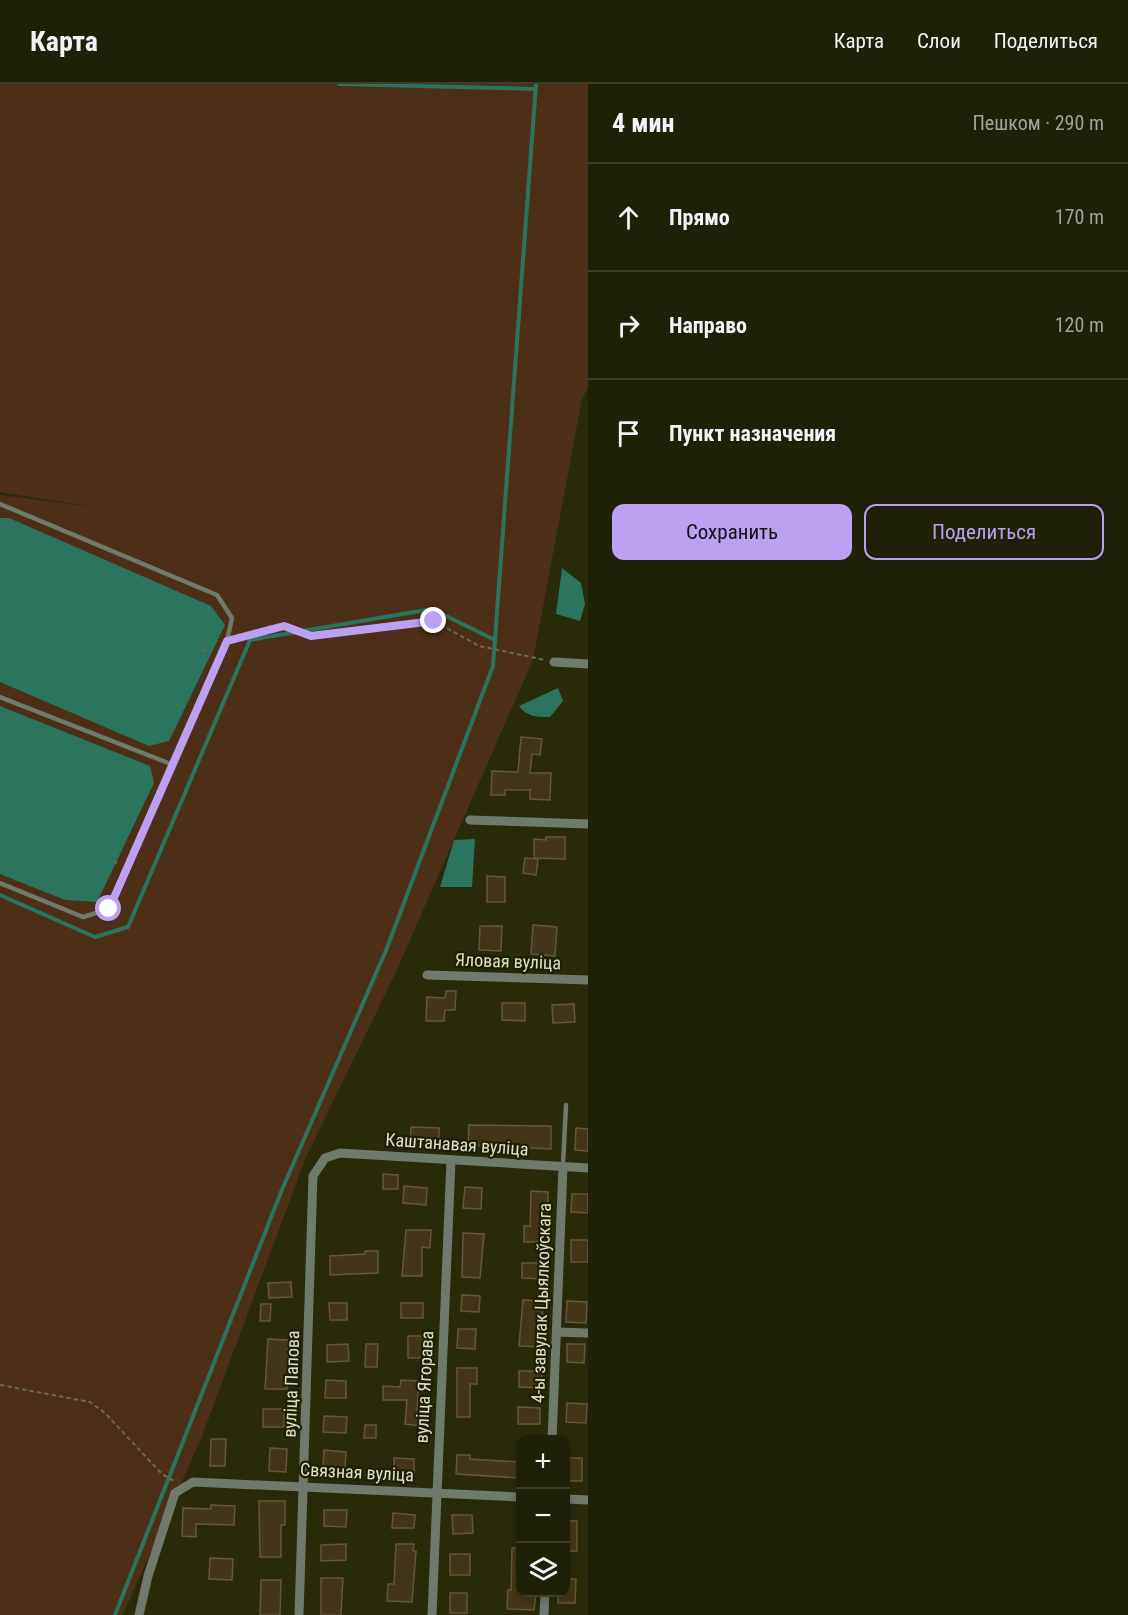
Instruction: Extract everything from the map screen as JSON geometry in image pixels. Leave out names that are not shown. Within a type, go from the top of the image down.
[{"type":"street","points":[[554,662],[588,664]]},
{"type":"street","points":[[470,820],[588,824]]},
{"type":"street","name":"Яловая вуліца","points":[[427,975],[588,980]]},
{"type":"street","name":"Каштанавая вуліца","points":[[325,1158],[340,1153],[588,1168]]},
{"type":"street","name":"вуліца Папова","points":[[299,1615],[314,1176],[325,1158]]},
{"type":"street","name":"вуліца Ягорава","points":[[432,1615],[435,1492],[451,1160]]},
{"type":"street","name":"4-ы завулак Цыялкоўскага","points":[[552,1435],[562,1167]]},
{"type":"street","points":[[557,1332],[588,1333]]},
{"type":"street","name":"Связная вуліца","points":[[139,1615],[148,1576],[175,1493],[193,1482],[516,1497]]},
{"type":"street","points":[[570,1499],[588,1500]]},
{"type":"street","points":[[544,1615],[545,1597]]},
{"type":"lane","points":[[0,504],[217,596],[232,618],[227,641],[109,909],[82,917],[0,883]]},
{"type":"lane","points":[[0,696],[171,764]]},
{"type":"lane","points":[[562,1167],[566,1105]]},
{"type":"path","points":[[227,641],[284,626],[311,636],[434,621],[479,646],[554,662]]},
{"type":"path","points":[[203,650],[211,653]]},
{"type":"path","points":[[112,861],[122,865]]},
{"type":"path","points":[[0,1385],[90,1402],[105,1413],[164,1475],[174,1481]]},
{"type":"shaded area","points":[[0,84],[588,84],[588,388],[582,399],[533,660],[395,974],[306,1157],[202,1436],[123,1615],[0,1615],[0,495],[101,508],[0,492]]},
{"type":"shaded area","points":[[0,518],[9,518],[211,606],[225,625],[169,741],[149,746],[0,682]]},
{"type":"shaded area","points":[[562,568],[581,583],[585,604],[580,621],[556,614]]},
{"type":"shaded area","points":[[558,688],[563,701],[550,717],[529,714],[519,706]]},
{"type":"shaded area","points":[[0,706],[150,766],[154,783],[97,902],[65,900],[0,874]]},
{"type":"shaded area","points":[[475,839],[472,887],[440,887],[454,840]]},
{"type":"building","points":[[521,737],[542,739],[540,755],[532,754],[530,773],[551,773],[550,800],[530,799],[530,790],[505,790],[505,795],[491,795],[492,771],[518,772]]},
{"type":"building","points":[[546,837],[565,837],[565,859],[534,858],[534,839],[546,840]]},
{"type":"building","points":[[525,858],[538,859],[536,875],[523,873]]},
{"type":"building","points":[[487,876],[505,877],[505,902],[487,902]]},
{"type":"building","points":[[533,925],[557,927],[555,956],[531,954]]},
{"type":"building","points":[[480,926],[502,926],[501,951],[479,950]]},
{"type":"building","points":[[446,991],[456,991],[455,1010],[445,1010],[444,1021],[426,1021],[427,997],[445,998]]},
{"type":"building","points":[[502,1003],[525,1003],[525,1021],[502,1020]]},
{"type":"building","points":[[574,1004],[575,1022],[553,1023],[552,1005]]},
{"type":"building","points":[[469,1125],[551,1126],[551,1149],[468,1145]]},
{"type":"building","points":[[411,1127],[439,1128],[439,1147],[410,1146]]},
{"type":"building","points":[[576,1128],[588,1129],[588,1151],[575,1150]]},
{"type":"building","points":[[383,1174],[398,1175],[398,1189],[383,1189]]},
{"type":"building","points":[[404,1186],[427,1188],[426,1205],[403,1203]]},
{"type":"building","points":[[465,1187],[482,1188],[481,1209],[463,1208]]},
{"type":"building","points":[[531,1191],[548,1192],[547,1242],[524,1242],[524,1226],[530,1226]]},
{"type":"building","points":[[572,1194],[588,1194],[588,1213],[571,1212]]},
{"type":"building","points":[[406,1230],[431,1230],[430,1248],[422,1247],[422,1276],[402,1276]]},
{"type":"building","points":[[463,1233],[484,1234],[480,1278],[462,1277]]},
{"type":"building","points":[[571,1240],[588,1240],[588,1262],[571,1262]]},
{"type":"building","points":[[365,1251],[378,1251],[378,1273],[330,1275],[330,1256],[365,1254]]},
{"type":"building","points":[[522,1263],[544,1263],[544,1279],[522,1278]]},
{"type":"building","points":[[291,1282],[292,1297],[269,1298],[268,1283]]},
{"type":"building","points":[[462,1295],[480,1296],[479,1312],[461,1311]]},
{"type":"building","points":[[523,1300],[543,1301],[541,1347],[519,1346]]},
{"type":"building","points":[[567,1301],[587,1302],[586,1323],[566,1322]]},
{"type":"building","points":[[329,1303],[347,1303],[347,1320],[330,1320]]},
{"type":"building","points":[[401,1303],[423,1303],[423,1318],[401,1318]]},
{"type":"building","points":[[261,1304],[271,1304],[270,1321],[260,1321]]},
{"type":"building","points":[[458,1329],[476,1329],[475,1349],[457,1348]]},
{"type":"building","points":[[408,1336],[423,1336],[423,1358],[408,1358]]},
{"type":"building","points":[[268,1339],[288,1340],[287,1389],[265,1389]]},
{"type":"building","points":[[348,1344],[349,1361],[327,1362],[327,1345]]},
{"type":"building","points":[[366,1344],[378,1344],[377,1367],[365,1367]]},
{"type":"building","points":[[567,1344],[585,1344],[584,1363],[567,1362]]},
{"type":"building","points":[[457,1368],[477,1368],[477,1384],[470,1384],[470,1417],[457,1417]]},
{"type":"building","points":[[519,1371],[542,1371],[541,1388],[519,1387]]},
{"type":"building","points":[[326,1380],[346,1381],[346,1398],[325,1398]]},
{"type":"building","points":[[401,1380],[419,1381],[417,1410],[423,1411],[421,1426],[405,1424],[407,1400],[383,1400],[383,1386],[400,1387]]},
{"type":"building","points":[[567,1403],[587,1404],[586,1423],[566,1422]]},
{"type":"building","points":[[518,1407],[540,1408],[540,1424],[518,1424]]},
{"type":"building","points":[[263,1409],[284,1409],[284,1427],[263,1427]]},
{"type":"building","points":[[324,1416],[347,1417],[346,1433],[323,1432]]},
{"type":"building","points":[[365,1425],[376,1425],[376,1438],[364,1438]]},
{"type":"building","points":[[211,1439],[226,1439],[225,1466],[210,1466]]},
{"type":"building","points":[[270,1448],[287,1449],[286,1472],[269,1471]]},
{"type":"building","points":[[324,1450],[346,1452],[345,1469],[323,1468]]},
{"type":"building","points":[[457,1455],[470,1455],[470,1459],[516,1462],[516,1478],[456,1474]]},
{"type":"building","points":[[394,1458],[414,1459],[414,1476],[394,1475]]},
{"type":"building","points":[[570,1458],[582,1458],[582,1481],[570,1481]]},
{"type":"building","points":[[259,1501],[285,1501],[285,1525],[281,1525],[281,1557],[260,1557]]},
{"type":"building","points":[[211,1505],[235,1506],[234,1525],[196,1524],[196,1537],[182,1536],[183,1508],[211,1509]]},
{"type":"building","points":[[324,1510],[347,1510],[346,1527],[324,1526]]},
{"type":"building","points":[[393,1513],[415,1515],[414,1528],[392,1528]]},
{"type":"building","points":[[452,1515],[472,1515],[473,1533],[453,1534]]},
{"type":"building","points":[[570,1521],[577,1521],[577,1551],[570,1551]]},
{"type":"building","points":[[346,1544],[346,1560],[321,1561],[321,1545]]},
{"type":"building","points":[[396,1544],[414,1544],[413,1551],[416,1551],[412,1602],[387,1601],[388,1584],[394,1584]]},
{"type":"building","points":[[512,1548],[516,1548],[516,1597],[536,1597],[534,1610],[507,1609],[508,1590],[511,1590]]},
{"type":"building","points":[[450,1554],[470,1554],[470,1575],[450,1575]]},
{"type":"building","points":[[210,1558],[233,1559],[232,1580],[209,1579]]},
{"type":"building","points":[[321,1578],[343,1578],[341,1615],[321,1615]]},
{"type":"building","points":[[570,1579],[576,1579],[575,1603],[558,1603],[558,1597],[570,1597]]},
{"type":"building","points":[[261,1580],[281,1580],[280,1615],[260,1615]]},
{"type":"building","points":[[450,1593],[467,1593],[467,1613],[450,1613]]},
{"type":"waterway","points":[[339,84],[535,89]]},
{"type":"waterway","points":[[115,1615],[281,1192],[387,948],[493,666],[536,84]]},
{"type":"waterway","points":[[0,895],[95,937],[128,927],[250,640],[432,609],[495,640]]},
{"type":"route","points":[[109,909],[227,641],[284,626],[311,636],[434,621]]}]
